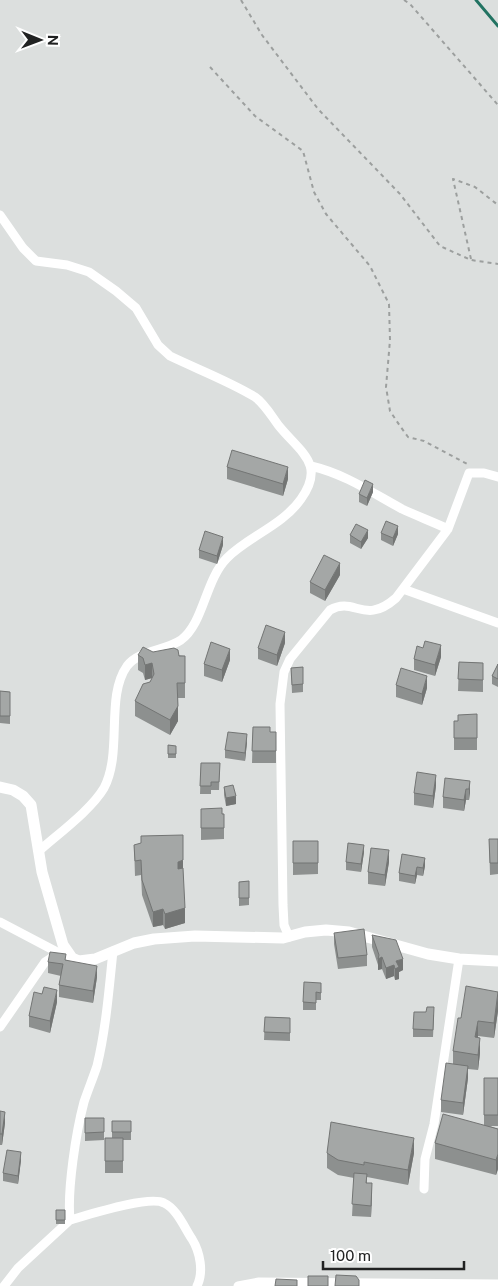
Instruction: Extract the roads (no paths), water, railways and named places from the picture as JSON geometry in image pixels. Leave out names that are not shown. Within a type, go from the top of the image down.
[{"type":"street","points":[[0,216],[22,248],[36,261],[67,265],[89,272],[136,308],[158,345],[170,356],[257,398],[303,452],[311,466],[312,475],[309,485],[288,514],[226,559],[210,585],[190,631],[181,640],[140,657],[126,668],[117,688],[115,734],[107,780],[103,790],[75,819],[39,851]]},
{"type":"street","points":[[311,466],[360,483],[403,509],[448,529]]},
{"type":"street","points":[[289,936],[284,925],[283,905],[280,704],[284,672],[290,659],[330,610],[345,605],[368,612],[376,611],[385,608],[403,589],[448,529],[469,473],[475,472],[498,477]]},
{"type":"street","points":[[403,589],[498,623]]},
{"type":"street","points":[[0,788],[23,796],[31,805],[42,872],[62,951]]},
{"type":"street","points":[[0,922],[79,961],[95,959],[134,943],[154,939],[195,936],[237,939],[289,936],[305,932],[338,930],[428,954],[459,959],[498,961]]},
{"type":"street","points":[[0,1027],[45,962],[62,951]]},
{"type":"street","points":[[70,1220],[69,1206],[77,1141],[84,1104],[98,1057],[113,952]]},
{"type":"street","points":[[424,1189],[424,1159],[434,1124],[459,959]]},
{"type":"street","points":[[4,1286],[18,1268],[70,1220],[127,1205],[162,1201],[172,1208],[199,1250],[200,1280],[197,1286]]},
{"type":"street","points":[[238,1286],[260,1282],[498,1284]]},
{"type":"waterway","points":[[476,0],[498,26]]}]
